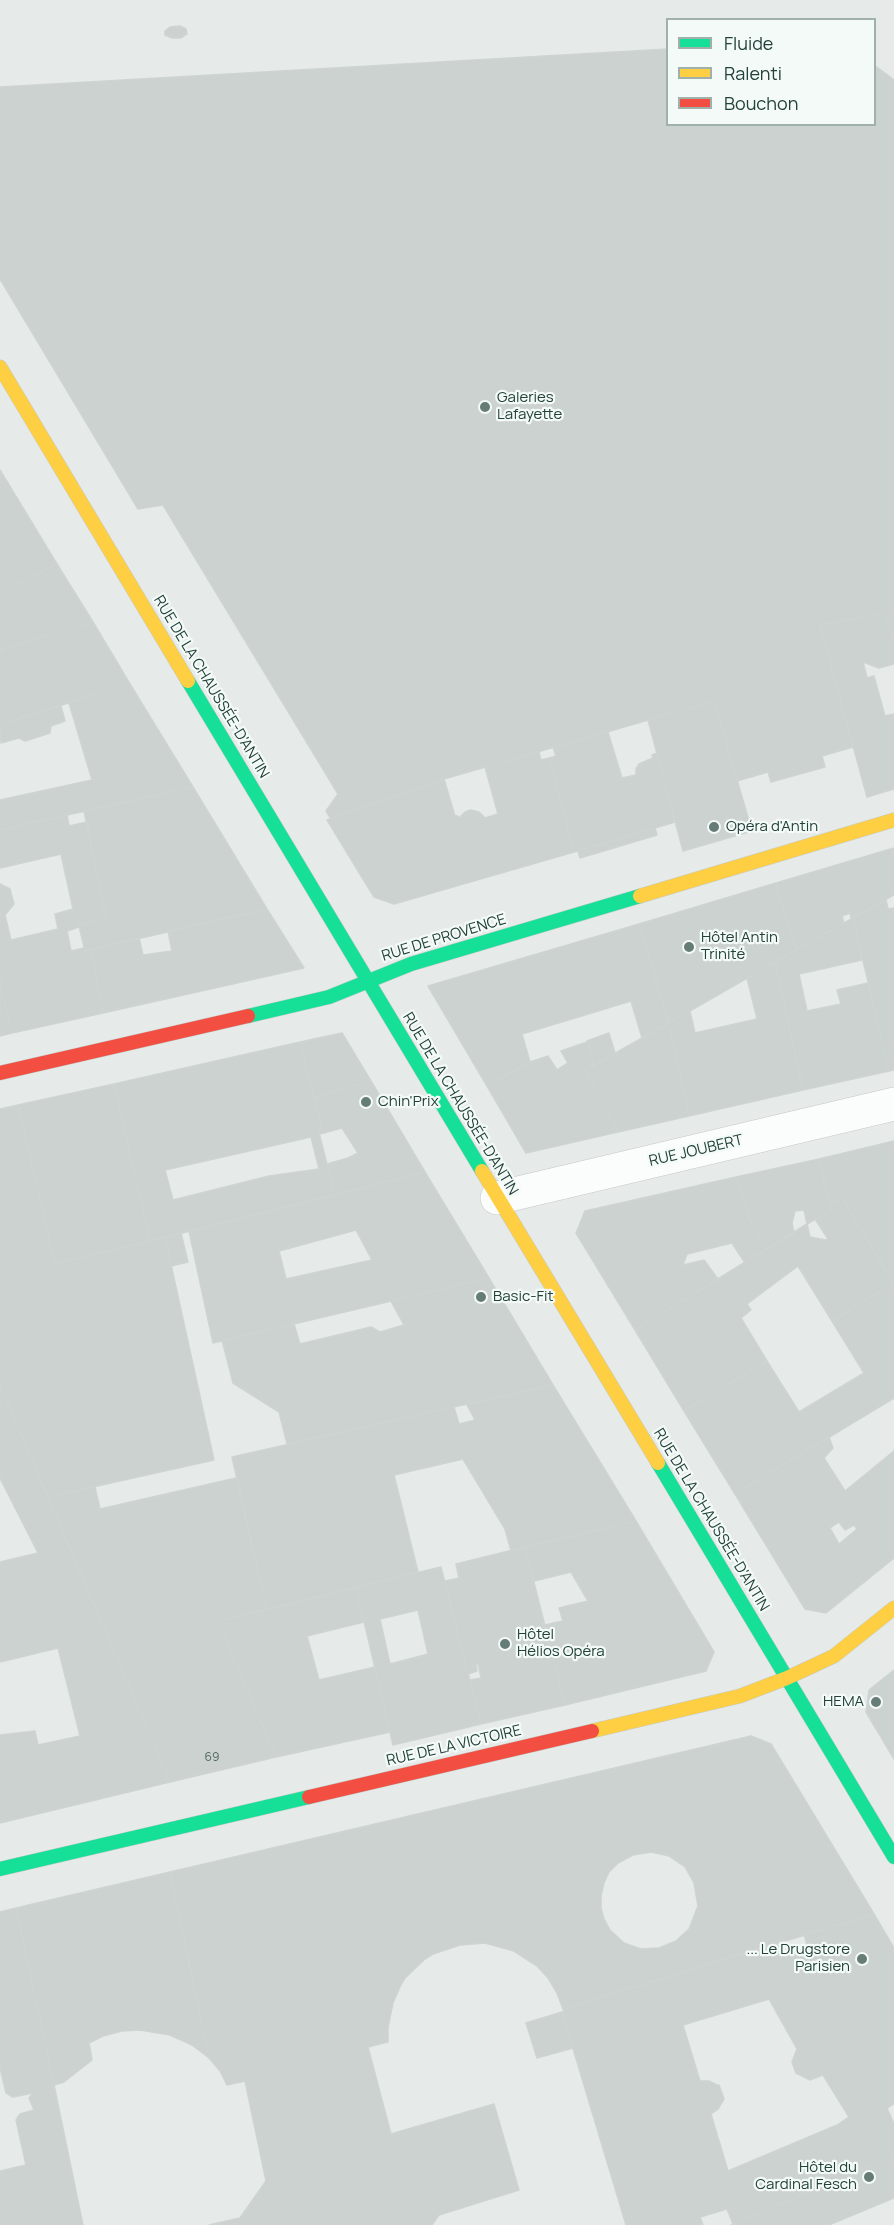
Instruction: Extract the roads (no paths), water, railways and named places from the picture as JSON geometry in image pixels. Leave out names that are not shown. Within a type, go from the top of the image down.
[{"type":"street","name":"RUE DE LA CHAUSSÉE-D'ANTIN","points":[[0,367],[894,1857]]},
{"type":"street","name":"RUE DE PROVENCE","points":[[0,1073],[316,1000],[411,964],[894,820]]},
{"type":"street","name":"RUE JOUBERT","points":[[497,1198],[894,1104]]},
{"type":"street","name":"RUE DE LA VICTOIRE","points":[[0,1869],[740,1696],[787,1678],[834,1656],[894,1608]]},
{"type":"place","name":"Galeries Lafayette","points":[[485,407]]},
{"type":"place","name":"Opéra d'Antin","points":[[714,827]]},
{"type":"place","name":"Hôtel Antin Trinité","points":[[689,947]]},
{"type":"place","name":"Chin'Prix","points":[[366,1102]]},
{"type":"place","name":"Basic-Fit","points":[[481,1297]]},
{"type":"place","name":"Hôtel Hélios Opéra","points":[[505,1644]]},
{"type":"place","name":"HEMA","points":[[876,1702]]},
{"type":"place","name":"... Le Drugstore Parisien","points":[[862,1959]]},
{"type":"place","name":"Hôtel du Cardinal Fesch","points":[[869,2177]]}]
